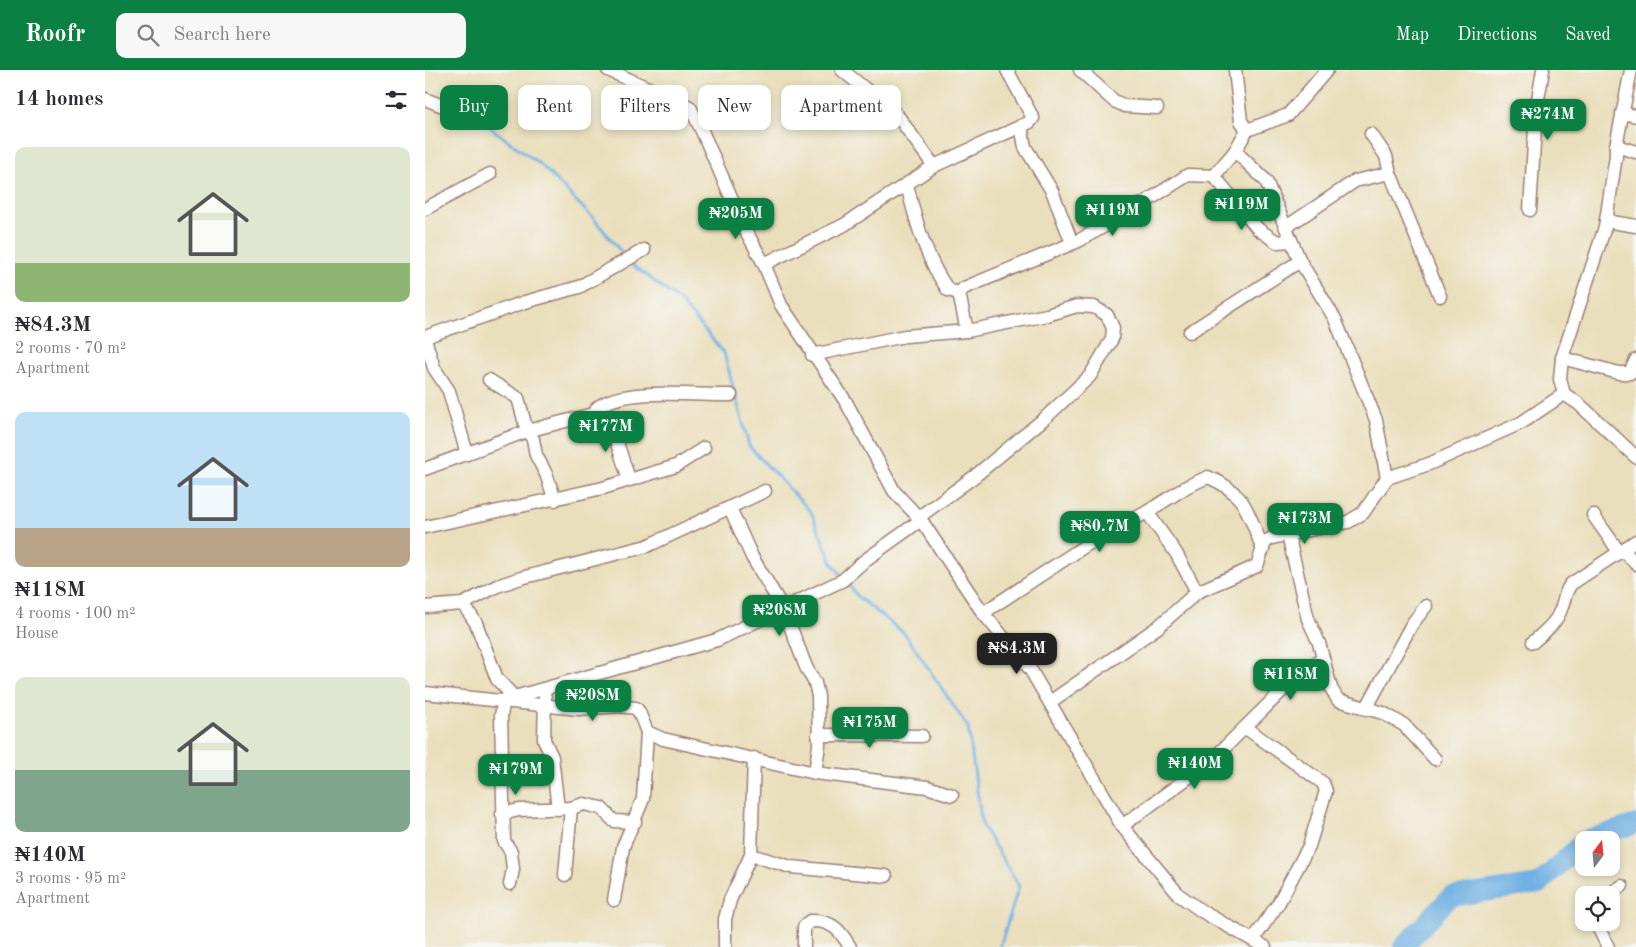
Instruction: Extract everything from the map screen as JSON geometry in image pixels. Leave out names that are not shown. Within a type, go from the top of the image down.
[{"type":"street","points":[[608,70],[690,108],[703,131],[746,231],[764,264],[781,306],[846,402],[895,492],[920,519],[983,613],[1017,652],[1050,702],[1122,826],[1179,895],[1203,912],[1265,947]]},
{"type":"street","points":[[842,70],[897,116],[933,166]]},
{"type":"street","points":[[764,264],[844,225],[933,166],[1021,126],[1033,118],[1007,70]]},
{"type":"street","points":[[1080,70],[1114,101],[1125,106],[1157,108]]},
{"type":"street","points":[[1235,70],[1241,120],[1247,130]]},
{"type":"street","points":[[1214,176],[1235,151],[1247,130],[1288,115],[1327,70]]},
{"type":"street","points":[[1530,210],[1536,111],[1543,70]]},
{"type":"street","points":[[1631,70],[1616,146],[1606,221],[1562,358],[1560,379],[1564,394],[1579,404],[1636,458]]},
{"type":"street","points":[[425,99],[440,105]]},
{"type":"street","points":[[1622,113],[1636,116]]},
{"type":"street","points":[[1021,126],[1025,147],[1052,191],[1072,243]]},
{"type":"street","points":[[1371,134],[1387,156],[1390,173],[1440,296]]},
{"type":"street","points":[[1616,146],[1636,152]]},
{"type":"street","points":[[1235,151],[1266,181],[1300,261],[1335,319],[1376,420],[1387,478]]},
{"type":"street","points":[[1286,227],[1355,181],[1390,173]]},
{"type":"street","points":[[425,209],[490,174]]},
{"type":"street","points":[[959,293],[964,288],[1072,243],[1128,213],[1188,175],[1214,176],[1259,230],[1277,242],[1291,240]]},
{"type":"street","points":[[907,185],[916,221],[931,263],[948,290],[959,293]]},
{"type":"street","points":[[1606,221],[1636,226]]},
{"type":"street","points":[[467,454],[449,391],[433,368],[425,338],[525,302],[579,287],[644,250]]},
{"type":"street","points":[[1191,332],[1300,261]]},
{"type":"street","points":[[959,293],[967,331]]},
{"type":"street","points":[[509,884],[513,869],[511,852],[504,841],[501,715],[509,699],[717,640],[784,610],[843,580],[864,561],[975,476],[1045,418],[1090,376],[1109,347],[1113,328],[1107,315],[1094,307],[1077,306],[1047,315],[967,331],[905,336],[813,355]]},
{"type":"street","points":[[1562,358],[1619,373],[1630,373],[1636,360]]},
{"type":"street","points":[[489,380],[518,398],[527,431],[533,439],[535,455],[555,500]]},
{"type":"street","points":[[1050,702],[1158,627],[1197,592],[1257,566],[1265,542],[1272,538],[1348,522],[1363,513],[1387,478],[1429,464],[1521,423],[1564,394]]},
{"type":"street","points":[[597,413],[597,408],[602,404],[637,395],[731,395]]},
{"type":"street","points":[[425,469],[527,431],[597,413],[609,418],[629,479]]},
{"type":"street","points":[[425,527],[555,500],[676,466],[704,448]]},
{"type":"street","points":[[983,613],[1085,546],[1147,512],[1188,486],[1208,477],[1230,487],[1243,502],[1263,550]]},
{"type":"street","points":[[425,607],[463,604],[497,586],[521,578],[647,546],[765,491]]},
{"type":"street","points":[[730,508],[752,557],[784,610],[806,667],[815,683],[818,696],[815,773]]},
{"type":"street","points":[[1147,512],[1176,553],[1197,592]]},
{"type":"street","points":[[1593,514],[1622,552],[1636,564]]},
{"type":"street","points":[[1288,535],[1308,618],[1331,688],[1338,700],[1383,712],[1404,725],[1435,759]]},
{"type":"street","points":[[1533,642],[1554,624],[1561,610],[1567,588],[1571,584],[1636,541]]},
{"type":"street","points":[[463,604],[476,623],[497,679],[509,699]]},
{"type":"street","points":[[1366,709],[1412,624],[1426,606]]},
{"type":"street","points":[[1122,826],[1211,761],[1301,672],[1323,659]]},
{"type":"street","points":[[546,688],[544,740],[552,758],[565,809],[565,875]]},
{"type":"street","points":[[425,693],[509,699],[579,709],[619,706],[636,708],[647,732],[643,799],[623,847],[614,900]]},
{"type":"street","points":[[1246,728],[1323,783],[1326,791],[1309,846],[1278,904],[1253,940]]},
{"type":"street","points":[[647,732],[663,739],[815,773],[927,786],[952,795]]},
{"type":"street","points":[[817,735],[922,736]]},
{"type":"street","points":[[725,947],[725,919],[730,900],[751,855],[754,758]]},
{"type":"street","points":[[503,814],[519,810],[565,809],[584,804],[601,808],[614,821],[635,822]]},
{"type":"street","points":[[751,855],[791,867],[887,876]]},
{"type":"street","points":[[804,947],[805,927],[810,921],[818,921],[838,928],[850,947]]},
{"type":"street","points":[[1600,931],[1608,947]]},
{"type":"waterway","points":[[494,130],[541,165],[595,220],[626,258]]},
{"type":"waterway","points":[[630,263],[680,301],[724,353],[749,446],[811,512],[832,563],[843,577]]},
{"type":"waterway","points":[[847,582],[857,596],[905,634],[968,727],[982,825],[1019,886],[1000,947]]},
{"type":"waterway","points":[[1614,831],[1636,824]]},
{"type":"waterway","points":[[1403,947],[1450,897],[1539,884],[1575,850]]}]
